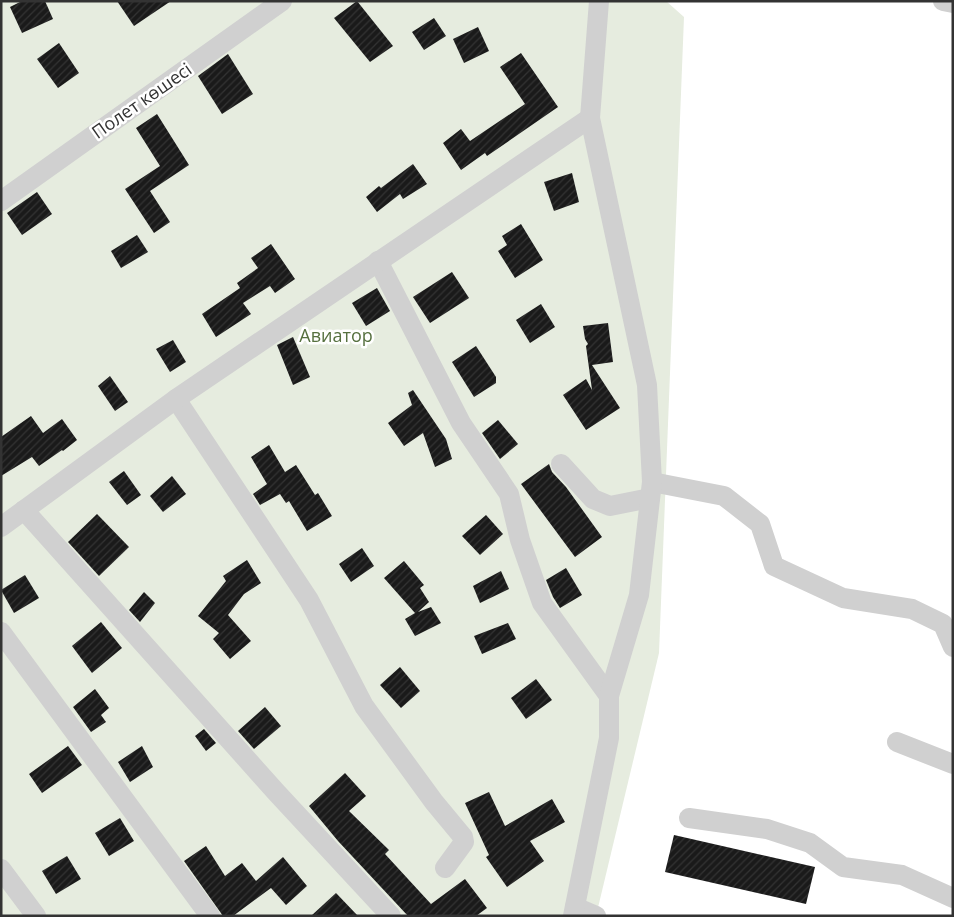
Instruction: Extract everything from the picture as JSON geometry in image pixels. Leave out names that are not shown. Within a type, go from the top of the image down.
[{"type":"street","name":"Полет көшесі","points":[[1,201],[282,1]]},
{"type":"street","points":[[596,916],[574,912],[609,738],[609,696],[639,595],[651,490],[647,385],[590,118],[599,1]]},
{"type":"street","points":[[943,1],[953,3]]},
{"type":"street","points":[[1,527],[176,399],[590,118]]},
{"type":"street","points":[[378,261],[461,423],[509,494],[520,540],[542,602],[609,696]]},
{"type":"street","points":[[176,399],[309,600],[364,706],[434,802],[463,836],[464,842],[445,868]]},
{"type":"street","points":[[561,464],[593,499],[610,506],[651,490],[724,496],[760,524],[774,566],[843,598],[912,610],[943,624],[953,647]]},
{"type":"street","points":[[24,510],[276,792],[391,916]]},
{"type":"street","points":[[1,632],[210,916]]},
{"type":"street","points":[[897,742],[953,764]]},
{"type":"street","points":[[689,818],[767,829],[810,842],[843,867],[902,875],[953,898]]},
{"type":"street","points":[[1,869],[36,916]]},
{"type":"green space","name":"Авиатор","points":[[1,1],[666,1],[684,17],[659,653],[596,916],[1,916]]},
{"type":"building","points":[[22,1],[45,1],[53,19],[22,33],[10,7]]},
{"type":"building","points":[[117,1],[171,1],[134,26]]},
{"type":"building","points":[[357,1],[393,46],[370,62],[334,18]]},
{"type":"building","points":[[434,18],[446,36],[424,50],[412,32]]},
{"type":"building","points":[[478,27],[489,51],[464,63],[453,39]]},
{"type":"building","points":[[59,43],[79,73],[58,88],[37,59]]},
{"type":"building","points":[[521,53],[558,107],[487,156],[485,153],[461,170],[443,143],[461,129],[470,141],[525,104],[500,67]]},
{"type":"building","points":[[228,54],[253,94],[222,114],[198,76]]},
{"type":"building","points":[[157,114],[189,165],[150,191],[170,222],[154,233],[125,189],[160,166],[136,128]]},
{"type":"building","points":[[413,164],[427,184],[403,199],[400,194],[377,212],[366,197],[379,186],[381,188]]},
{"type":"building","points":[[572,173],[579,202],[554,211],[544,182]]},
{"type":"building","points":[[37,192],[52,214],[22,235],[7,213]]},
{"type":"building","points":[[521,224],[543,260],[515,278],[498,251],[507,245],[502,236]]},
{"type":"building","points":[[137,235],[148,252],[121,268],[111,251]]},
{"type":"building","points":[[271,244],[295,279],[275,293],[270,286],[243,303],[251,314],[216,337],[202,314],[240,288],[237,283],[258,268],[251,258]]},
{"type":"building","points":[[452,272],[469,298],[430,323],[413,297]]},
{"type":"building","points":[[377,288],[390,311],[366,326],[352,303]]},
{"type":"building","points":[[541,304],[555,327],[530,343],[516,320]]},
{"type":"building","points":[[608,323],[613,362],[592,365],[620,408],[586,430],[563,395],[586,379],[592,390],[586,346],[588,344],[585,339],[583,326]]},
{"type":"building","points":[[293,337],[310,377],[293,385],[277,345]]},
{"type":"building","points":[[173,340],[186,362],[170,372],[156,349]]},
{"type":"building","points":[[476,346],[496,377],[496,383],[474,397],[452,362]]},
{"type":"building","points":[[110,376],[128,402],[115,411],[98,386]]},
{"type":"building","points":[[413,390],[446,439],[452,459],[435,467],[423,433],[404,446],[388,423],[412,405],[408,393]]},
{"type":"building","points":[[31,416],[43,433],[62,419],[77,440],[39,466],[32,457],[1,476],[1,437]]},
{"type":"building","points":[[498,420],[518,444],[500,459],[482,433]]},
{"type":"building","points":[[269,445],[285,472],[296,465],[315,495],[318,493],[332,516],[307,531],[289,501],[286,503],[280,494],[260,505],[253,494],[267,484],[251,457]]},
{"type":"building","points":[[549,464],[552,472],[566,487],[602,537],[575,557],[521,484]]},
{"type":"building","points":[[124,471],[141,495],[127,505],[109,482]]},
{"type":"building","points":[[172,476],[186,494],[163,512],[150,496]]},
{"type":"building","points":[[97,514],[129,547],[99,576],[68,542]]},
{"type":"building","points":[[486,515],[503,534],[480,555],[462,536]]},
{"type":"building","points":[[362,548],[374,566],[351,582],[339,564]]},
{"type":"building","points":[[247,560],[261,583],[244,594],[228,615],[251,641],[230,659],[213,639],[219,633],[198,616],[226,581],[223,576]]},
{"type":"building","points":[[404,561],[424,585],[420,588],[429,602],[418,612],[431,607],[441,623],[415,636],[405,619],[415,613],[384,578]]},
{"type":"building","points":[[566,568],[582,595],[560,608],[546,580]]},
{"type":"building","points":[[501,571],[509,589],[480,603],[473,586]]},
{"type":"building","points":[[25,575],[39,598],[14,613],[1,590]]},
{"type":"building","points":[[144,592],[155,603],[140,622],[129,610]]},
{"type":"building","points":[[101,622],[122,648],[92,673],[72,646]]},
{"type":"building","points":[[508,623],[516,639],[482,654],[474,636]]},
{"type":"building","points":[[400,667],[420,691],[401,708],[380,685]]},
{"type":"building","points":[[536,679],[552,700],[526,719],[511,698]]},
{"type":"building","points":[[95,689],[109,708],[101,715],[106,722],[91,732],[73,707]]},
{"type":"building","points":[[265,707],[281,726],[254,749],[238,731]]},
{"type":"building","points":[[204,729],[216,743],[206,751],[195,736]]},
{"type":"building","points":[[68,746],[82,765],[42,793],[29,774]]},
{"type":"building","points":[[142,746],[153,767],[130,782],[118,762]]},
{"type":"building","points":[[345,773],[366,796],[349,811],[389,850],[385,854],[431,904],[465,879],[487,908],[476,916],[408,916],[338,841],[309,806]]},
{"type":"building","points":[[489,792],[505,826],[552,799],[565,822],[530,841],[544,861],[507,887],[486,857],[489,855],[465,803]]},
{"type":"building","points":[[120,818],[134,841],[109,856],[95,833]]},
{"type":"building","points":[[674,835],[815,867],[806,904],[665,872]]},
{"type":"building","points":[[206,846],[225,876],[242,863],[256,881],[283,857],[307,886],[286,905],[271,888],[233,916],[223,916],[184,861]]},
{"type":"building","points":[[67,856],[81,879],[56,894],[42,871]]},
{"type":"building","points":[[336,893],[358,916],[311,916]]}]
